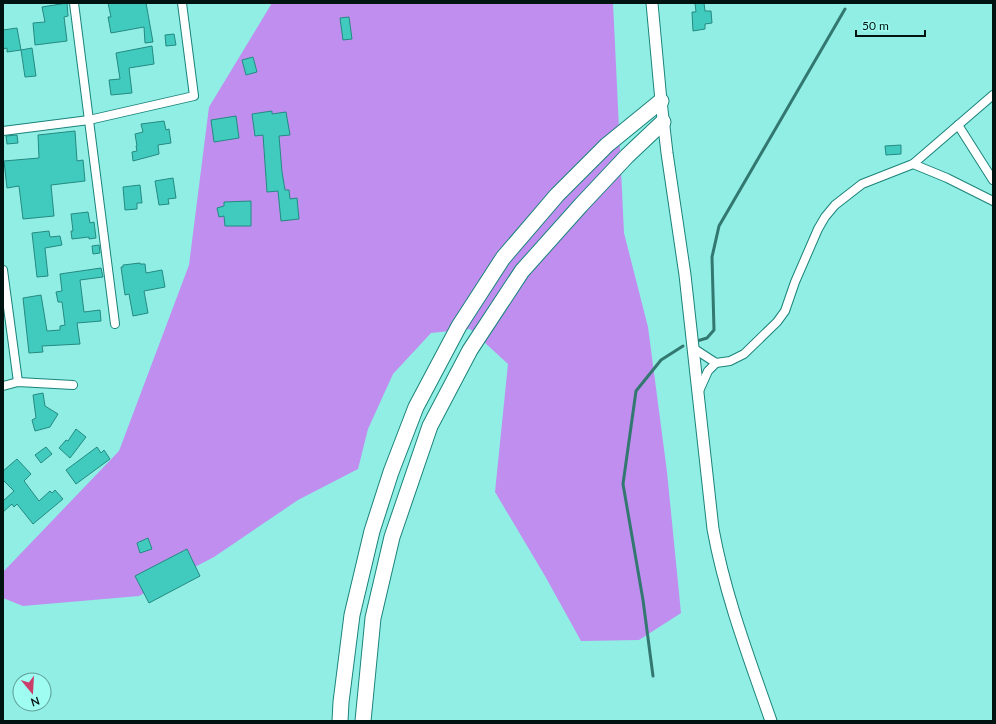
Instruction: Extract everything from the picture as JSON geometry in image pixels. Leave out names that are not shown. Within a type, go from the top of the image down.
[{"type":"highway","points":[[340,721],[352,615],[372,531],[391,472],[416,407],[459,326],[503,258],[557,195],[607,145],[660,101]]},
{"type":"highway","points":[[363,721],[373,618],[392,537],[430,426],[470,350],[522,271],[627,156],[663,122]]},
{"type":"street","points":[[74,3],[115,324]]},
{"type":"street","points":[[3,131],[89,120],[194,96],[182,3]]},
{"type":"street","points":[[652,3],[660,101],[685,275],[699,391],[713,529],[719,561],[770,721]]},
{"type":"street","points":[[699,391],[708,371],[716,363],[730,361],[744,354],[777,322],[785,311],[795,282],[818,228],[825,216],[835,205],[862,184],[913,164],[993,95]]},
{"type":"street","points":[[958,125],[993,180]]},
{"type":"street","points":[[913,164],[947,178],[993,201]]},
{"type":"street","points":[[3,270],[18,382]]},
{"type":"street","points":[[693,348],[716,363]]},
{"type":"street","points":[[3,386],[18,382],[73,385]]},
{"type":"shaded area","points":[[272,3],[613,3],[624,233],[648,327],[667,472],[681,613],[639,640],[581,641],[545,576],[495,492],[508,364],[470,329],[431,333],[393,374],[368,429],[358,469],[298,500],[214,557],[139,596],[23,606],[3,598],[3,572],[119,451],[189,265],[209,107]]},
{"type":"building","points":[[67,3],[68,16],[64,17],[67,41],[35,45],[33,23],[45,22],[42,7]]},
{"type":"building","points":[[108,3],[146,3],[153,42],[145,43],[144,27],[111,33],[108,17],[111,17]]},
{"type":"building","points":[[695,3],[704,3],[705,11],[711,11],[712,23],[705,24],[705,29],[693,31],[692,12],[696,12]]},
{"type":"building","points":[[349,17],[352,39],[343,40],[340,18]]},
{"type":"building","points":[[17,28],[21,50],[7,52],[7,48],[3,49],[3,30]]},
{"type":"building","points":[[174,34],[176,45],[166,46],[165,35]]},
{"type":"building","points":[[152,46],[154,64],[129,68],[132,93],[111,95],[109,80],[120,79],[116,53]]},
{"type":"building","points":[[32,48],[36,76],[25,77],[21,50]]},
{"type":"building","points":[[253,57],[257,72],[246,75],[242,60]]},
{"type":"building","points":[[272,111],[272,114],[286,112],[290,135],[279,136],[282,172],[285,190],[289,190],[290,199],[297,198],[299,219],[281,221],[278,191],[267,192],[263,135],[255,136],[252,114]]},
{"type":"building","points":[[236,116],[239,138],[214,142],[211,120]]},
{"type":"building","points":[[164,121],[166,130],[169,129],[171,143],[158,145],[159,154],[133,161],[132,152],[137,151],[135,134],[143,132],[141,124]]},
{"type":"building","points":[[75,131],[77,161],[83,160],[85,181],[51,185],[54,216],[23,219],[19,186],[7,188],[4,161],[39,158],[38,135]]},
{"type":"building","points":[[17,135],[18,143],[7,144],[6,136]]},
{"type":"building","points":[[901,145],[901,154],[886,155],[885,146]]},
{"type":"building","points":[[173,178],[176,198],[168,199],[169,204],[159,205],[155,181]]},
{"type":"building","points":[[140,185],[142,203],[137,203],[137,209],[125,210],[123,187]]},
{"type":"building","points":[[251,201],[251,226],[225,226],[224,216],[219,217],[217,208],[224,206],[224,202]]},
{"type":"building","points":[[88,212],[90,223],[94,222],[96,238],[89,239],[89,237],[72,239],[71,231],[73,231],[71,214]]},
{"type":"building","points":[[49,231],[50,237],[60,236],[62,245],[45,248],[48,276],[37,277],[32,233]]},
{"type":"building","points":[[99,245],[100,253],[93,254],[92,246]]},
{"type":"building","points":[[140,263],[145,264],[146,273],[162,270],[165,287],[144,291],[148,313],[133,316],[129,294],[125,295],[121,267],[123,267],[123,265]]},
{"type":"building","points":[[101,268],[103,277],[80,280],[84,312],[100,310],[101,321],[77,323],[80,344],[42,346],[43,352],[29,353],[23,298],[41,295],[47,331],[60,330],[60,326],[65,325],[62,302],[58,302],[56,292],[62,291],[60,274]]},
{"type":"building","points":[[43,393],[45,406],[58,414],[50,427],[35,431],[32,420],[36,418],[33,395]]},
{"type":"building","points":[[76,429],[86,437],[70,458],[59,448],[66,440],[68,441]]},
{"type":"building","points":[[46,447],[52,454],[41,463],[35,455]]},
{"type":"building","points":[[97,447],[101,453],[104,450],[110,459],[76,484],[66,470]]},
{"type":"building","points":[[17,459],[31,474],[24,481],[39,501],[50,491],[52,493],[55,490],[63,499],[33,524],[17,504],[14,507],[12,504],[3,512],[3,501],[14,491],[3,480],[3,471]]},
{"type":"building","points":[[148,538],[152,549],[140,553],[137,543]]},
{"type":"building","points":[[187,549],[200,576],[149,603],[135,576]]},
{"type":"waterway","points":[[697,341],[707,338],[714,330],[712,257],[719,226],[845,9]]},
{"type":"waterway","points":[[653,676],[643,600],[623,484],[636,391],[661,360],[683,346]]}]
